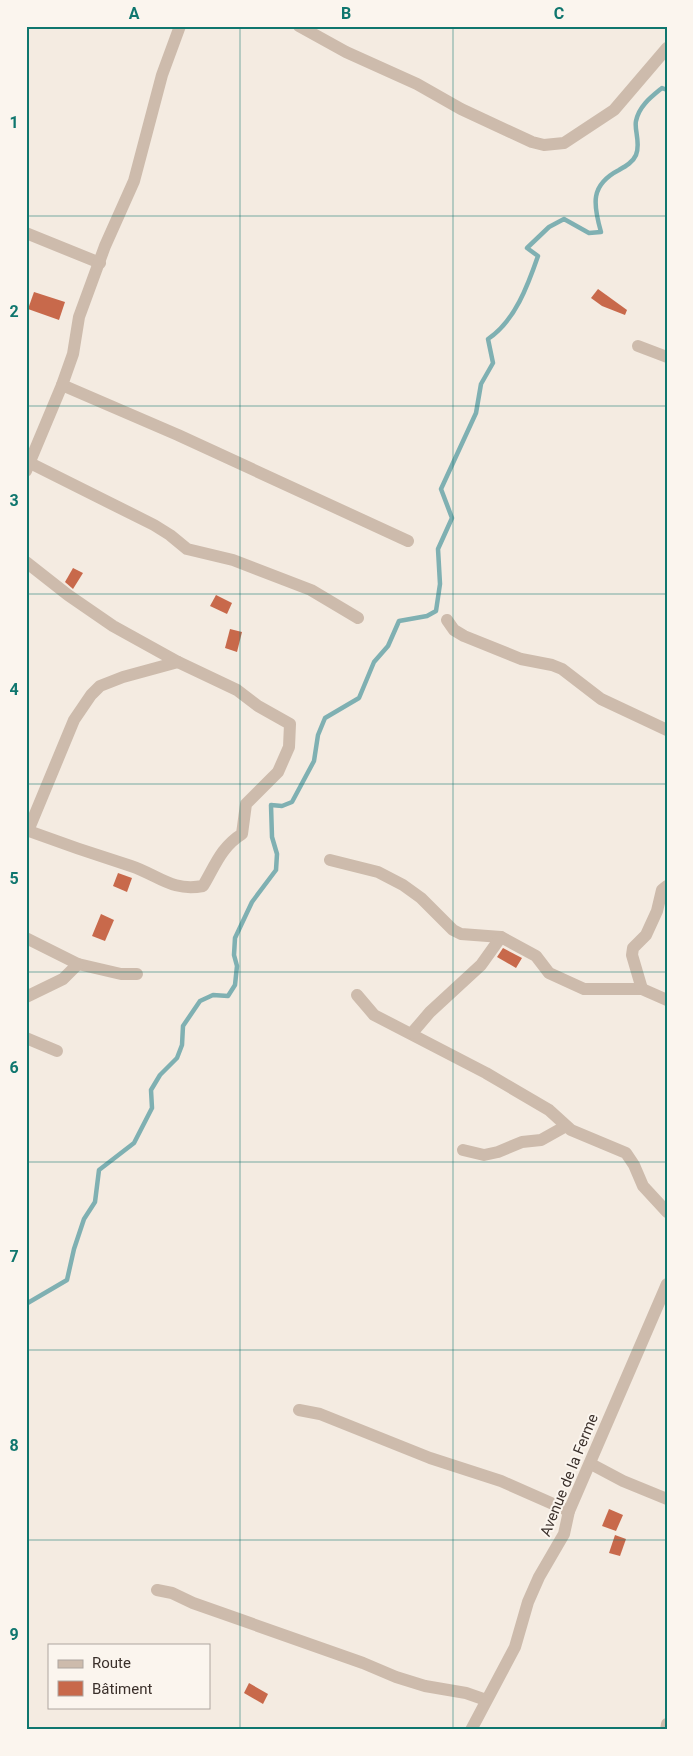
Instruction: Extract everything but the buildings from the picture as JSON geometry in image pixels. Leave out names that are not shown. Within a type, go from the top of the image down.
[{"type":"street","points":[[180,26],[162,75],[139,167],[79,317],[72,354],[62,385],[27,465],[154,525],[170,534],[187,549],[233,560],[311,590],[358,618]]},
{"type":"street","points":[[299,26],[346,52],[418,84],[461,108],[544,146],[564,143],[614,110],[667,48]]},
{"type":"street","points":[[26,233],[100,263]]},
{"type":"street","points":[[638,346],[667,357]]},
{"type":"street","points":[[62,385],[178,435],[408,541]]},
{"type":"street","points":[[26,562],[89,611],[178,662],[236,690],[258,706],[290,724],[289,747],[278,772],[246,804],[242,834],[230,842],[215,861],[203,886],[188,889],[160,880],[133,867],[27,831],[74,720],[91,694],[100,686],[123,677],[178,662]]},
{"type":"street","points":[[447,620],[454,630],[521,660],[552,665],[562,669],[601,698],[667,730]]},
{"type":"street","points":[[330,860],[378,872],[403,885],[421,898],[453,930],[461,934],[501,937],[536,956],[549,973],[584,990],[642,989],[667,1000]]},
{"type":"street","points":[[642,989],[632,955],[634,948],[646,935],[657,911],[662,890],[667,886]]},
{"type":"street","points":[[412,1033],[430,1012],[481,965],[501,937]]},
{"type":"street","points":[[26,938],[78,964],[120,974],[137,974]]},
{"type":"street","points":[[26,998],[63,980],[78,964]]},
{"type":"street","points":[[357,995],[374,1015],[412,1033],[549,1110],[566,1126],[578,1133],[626,1153],[631,1158],[643,1186],[667,1212]]},
{"type":"street","points":[[26,1038],[57,1051]]},
{"type":"street","points":[[463,1150],[484,1155],[498,1152],[522,1142],[541,1140],[566,1126]]},
{"type":"street","name":"Avenue de la Ferme","points":[[471,1730],[520,1636],[528,1602],[539,1577],[564,1534],[569,1511],[662,1306],[667,1284]]},
{"type":"street","points":[[299,1410],[320,1414],[423,1455],[501,1481],[569,1511]]},
{"type":"street","points":[[591,1464],[622,1481],[667,1499]]},
{"type":"street","points":[[157,1590],[172,1593],[193,1603],[363,1663],[396,1677],[425,1686],[466,1692],[486,1700]]},
{"type":"street","points":[[666,1730],[667,1724]]},
{"type":"waterway","points":[[26,1304],[67,1280],[74,1249],[84,1219],[95,1202],[99,1170],[134,1143],[152,1108],[151,1090],[160,1075],[177,1058],[182,1045],[183,1026],[200,1001],[213,995],[228,996],[235,985],[237,966],[234,955],[235,938],[252,902],[276,870],[277,854],[272,837],[271,805],[282,806],[292,802],[314,761],[318,735],[325,718],[359,698],[374,662],[388,646],[399,621],[427,616],[436,611],[440,584],[438,549],[452,518],[441,489],[476,413],[481,384],[493,363],[488,339],[506,323],[513,312],[525,290],[538,256],[527,248],[549,227],[564,219],[589,233],[601,232],[596,213],[598,189],[603,182],[635,157],[638,146],[636,121],[640,111],[646,102],[662,88],[667,90]]}]
